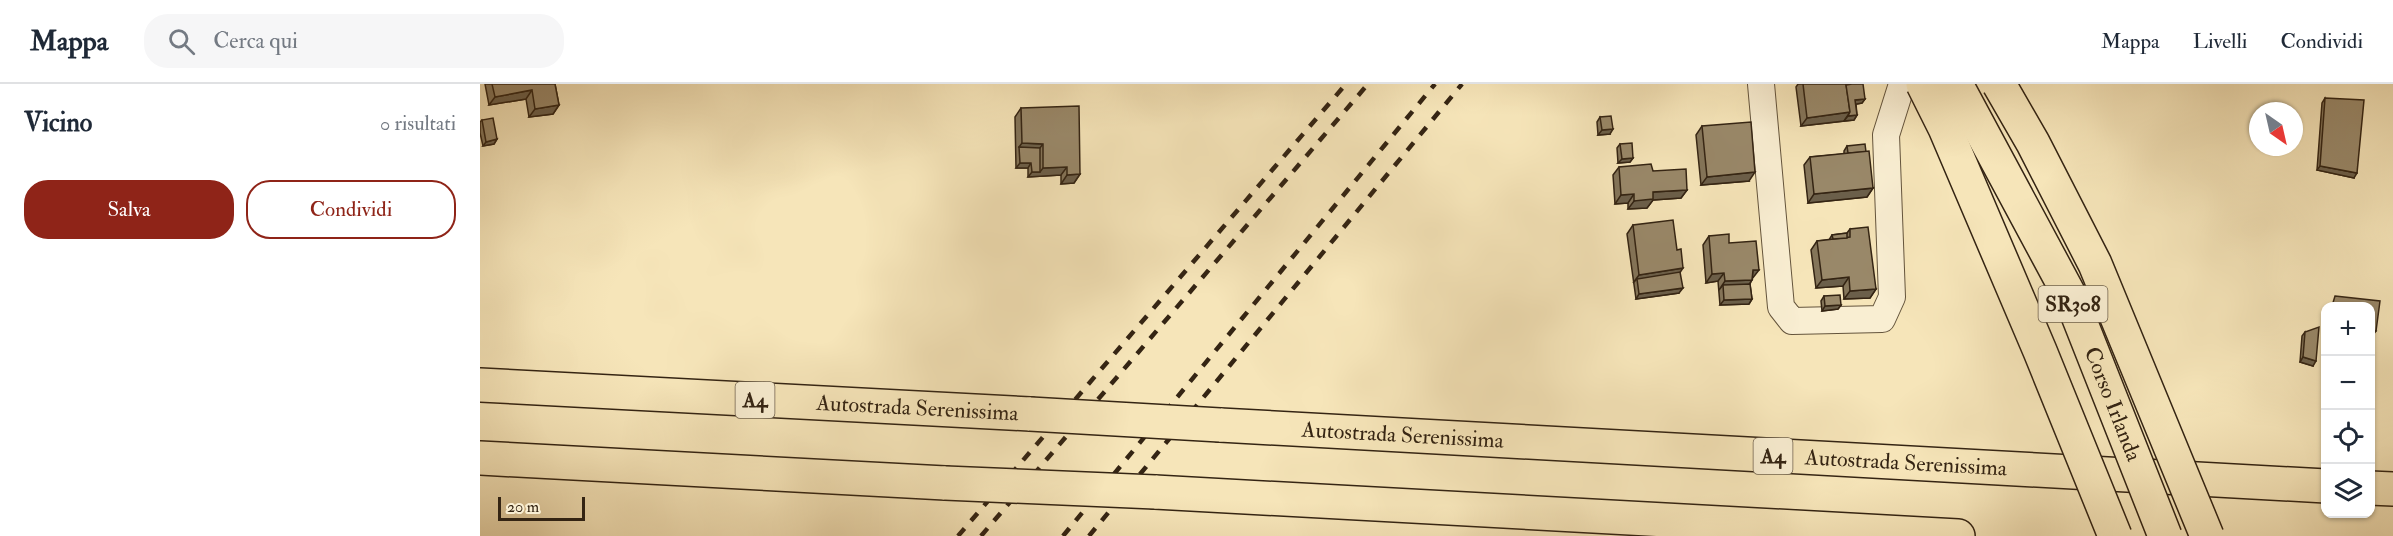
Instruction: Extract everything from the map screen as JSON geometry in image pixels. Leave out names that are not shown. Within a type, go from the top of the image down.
[{"type":"highway","points":[[1923,84],[1950,139],[2115,536]]},
{"type":"highway","name":"Corso Irlanda","points":[[1956,84],[2071,298],[2165,536]]},
{"type":"highway","name":"Corso Irlanda","points":[[1999,84],[2033,143],[2095,264],[2207,536]]},
{"type":"highway","name":"Autostrada Serenissima","points":[[480,385],[2321,486]]},
{"type":"highway","points":[[480,458],[1958,536]]},
{"type":"highway","points":[[2375,488],[2393,489]]},
{"type":"street","points":[[1761,84],[1781,308],[1792,321],[1882,319],[1892,297],[1886,135],[1902,84]]},
{"type":"building","points":[[492,84],[555,84],[559,105],[535,109],[532,90],[495,97]]},
{"type":"building","points":[[1803,84],[1846,84],[1850,112],[1807,118]]},
{"type":"building","points":[[1863,84],[1865,99],[1855,100],[1857,115],[1848,116],[1850,112],[1846,85]]},
{"type":"building","points":[[2325,98],[2364,100],[2357,173],[2320,166]]},
{"type":"building","points":[[1079,106],[1080,174],[1067,175],[1067,167],[1043,168],[1043,144],[1022,143],[1021,108]]},
{"type":"building","points":[[1611,116],[1613,129],[1602,130],[1600,117]]},
{"type":"building","points":[[493,118],[497,139],[486,142],[482,120]]},
{"type":"building","points":[[1751,122],[1755,172],[1707,177],[1702,126]]},
{"type":"building","points":[[1632,143],[1633,158],[1622,159],[1620,144]]},
{"type":"building","points":[[1865,144],[1866,152],[1848,153],[1847,146]]},
{"type":"building","points":[[1019,147],[1040,148],[1040,172],[1032,172],[1031,163],[1020,163]]},
{"type":"building","points":[[1869,151],[1873,188],[1814,194],[1810,157]]},
{"type":"building","points":[[1651,164],[1653,171],[1686,169],[1687,190],[1653,192],[1653,199],[1634,201],[1634,194],[1621,195],[1619,167]]},
{"type":"building","points":[[1673,220],[1677,250],[1681,249],[1683,268],[1639,275],[1633,225]]},
{"type":"building","points":[[1868,227],[1876,289],[1850,291],[1849,277],[1822,280],[1817,241],[1850,237],[1850,229]]},
{"type":"building","points":[[1847,233],[1847,238],[1833,239],[1832,235]]},
{"type":"building","points":[[1729,234],[1729,243],[1756,241],[1759,270],[1753,270],[1752,280],[1725,281],[1724,273],[1712,274],[1709,236]]},
{"type":"building","points":[[1680,272],[1683,288],[1639,294],[1637,279]]},
{"type":"building","points":[[1750,284],[1752,299],[1724,300],[1723,285]]},
{"type":"building","points":[[1840,295],[1841,305],[1825,306],[1824,296]]},
{"type":"building","points":[[2335,296],[2380,301],[2376,331],[2375,302],[2333,302]]},
{"type":"building","points":[[2319,327],[2316,361],[2303,357],[2305,332]]},
{"type":"railway","points":[[958,536],[1346,84]]},
{"type":"railway","points":[[981,536],[1368,84]]},
{"type":"railway","points":[[1063,536],[1435,84]]},
{"type":"railway","points":[[1089,536],[1462,84]]}]
